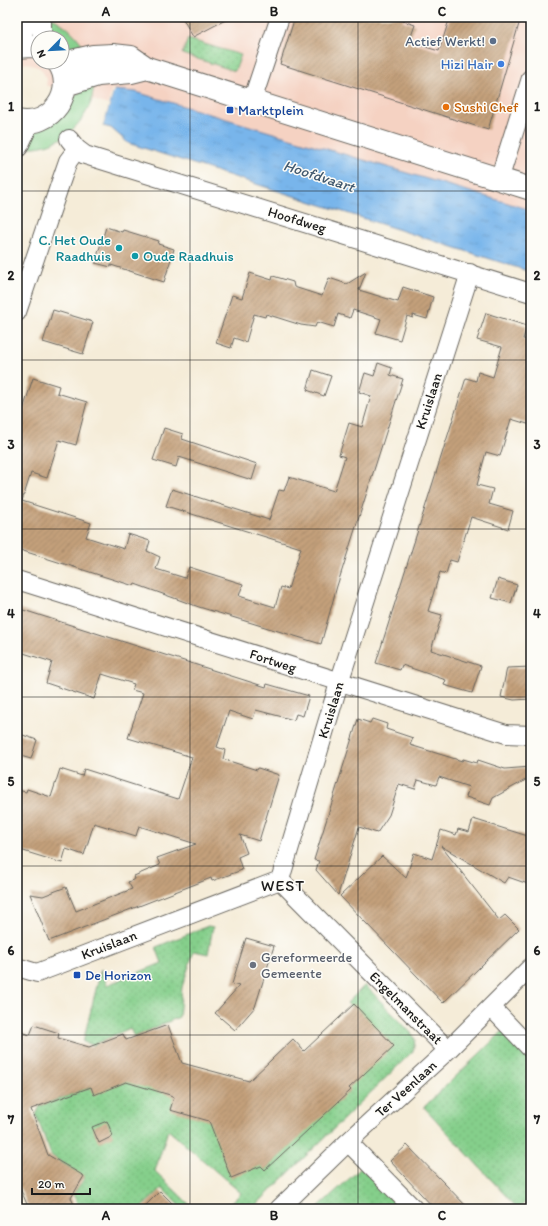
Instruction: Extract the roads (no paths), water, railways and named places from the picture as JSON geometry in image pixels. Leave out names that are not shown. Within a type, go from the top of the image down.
[{"type":"street","points":[[25,47],[27,17]]},
{"type":"street","points":[[42,17],[42,30]]},
{"type":"street","points":[[252,101],[280,17]]},
{"type":"street","points":[[70,61],[93,56],[113,55],[130,58],[147,68],[531,189]]},
{"type":"street","points":[[65,85],[98,75],[131,72],[147,68]]},
{"type":"street","points":[[17,146],[23,121],[39,120],[53,112],[64,94],[65,85],[62,70]]},
{"type":"street","points":[[499,180],[531,78]]},
{"type":"street","name":"Hoofdweg","points":[[17,312],[73,144],[85,155],[531,293]]},
{"type":"street","name":"Kruislaan","points":[[17,967],[37,973],[280,880],[339,683],[470,273]]},
{"type":"street","name":"Fortweg","points":[[17,580],[339,683],[506,734],[531,735]]},
{"type":"street","name":"Engelmanstraat","points":[[280,880],[448,1050]]},
{"type":"street","name":"Ter Veenlaan","points":[[279,1209],[348,1142],[492,1008],[531,967]]},
{"type":"street","points":[[492,1008],[531,1049]]},
{"type":"street","points":[[348,1142],[414,1209]]},
{"type":"water","name":"Hoofdvaart","points":[[114,90],[136,92],[531,210],[531,272],[128,143],[111,128],[103,126]]},
{"type":"place","name":"Actief Werkt!","points":[[493,41]]},
{"type":"place","name":"Hizi Hair","points":[[501,64]]},
{"type":"place","name":"Sushi Chef","points":[[446,107]]},
{"type":"place","name":"Marktplein","points":[[230,110]]},
{"type":"place","name":"C. Het Oude Raadhuis","points":[[119,248]]},
{"type":"place","name":"Oude Raadhuis","points":[[135,256]]},
{"type":"place","name":"Gereformeerde Gemeente","points":[[253,965]]},
{"type":"place","name":"De Horizon","points":[[77,975]]},
{"type":"district","name":"WEST","points":[[283,885]]}]
